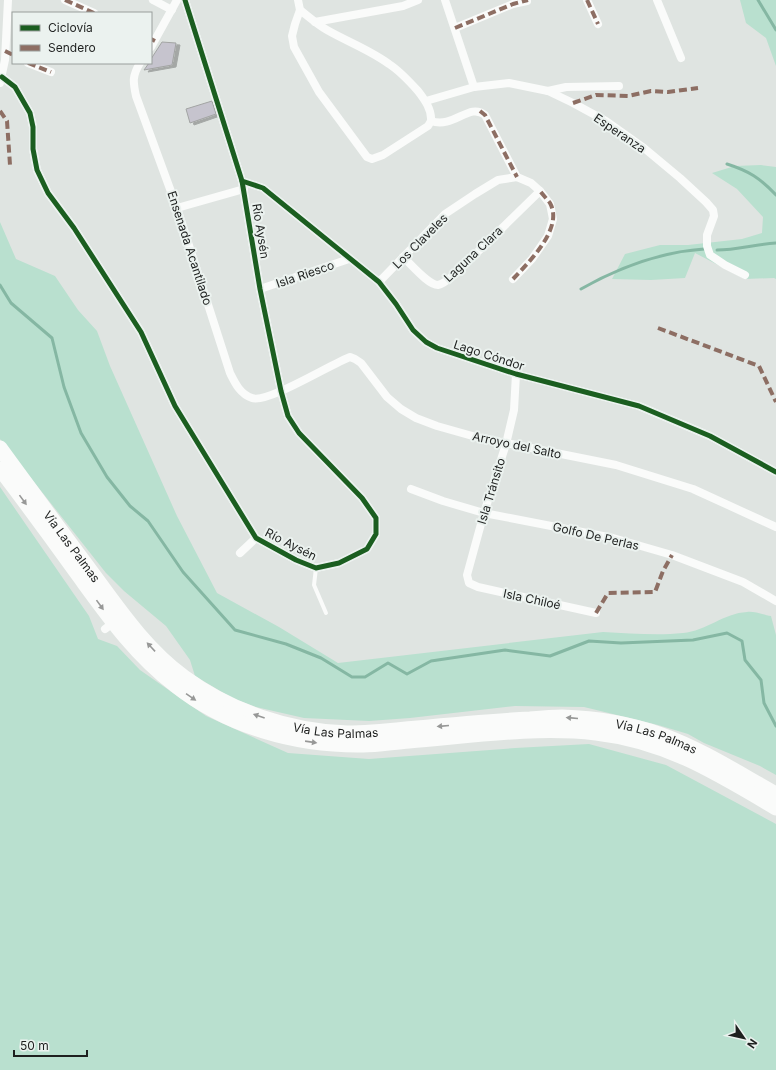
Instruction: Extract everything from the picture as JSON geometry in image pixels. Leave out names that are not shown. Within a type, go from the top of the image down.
[{"type":"highway","name":"Vía Las Palmas","points":[[0,448],[93,574],[153,650],[182,676],[231,705],[255,715],[286,724],[312,729],[348,733],[562,717],[611,722],[666,737],[707,756],[776,794]]},
{"type":"highway","name":"Vía Las Palmas","points":[[0,468],[109,626],[176,686],[192,698],[227,717],[262,731],[316,743],[366,745],[505,732],[552,731],[596,733],[638,741],[677,754],[714,772],[776,808]]},
{"type":"highway","points":[[734,772],[776,788]]},
{"type":"street","points":[[1,80],[8,0]]},
{"type":"street","points":[[65,0],[92,12]]},
{"type":"street","points":[[153,0],[172,10]]},
{"type":"street","points":[[152,42],[177,0]]},
{"type":"street","name":"Río Aysén","points":[[1,80],[15,87],[30,113],[33,127],[33,149],[37,170],[48,193],[74,228],[141,332],[175,406],[256,538],[296,560],[316,568],[338,563],[367,549],[376,534],[376,518],[362,498],[299,433],[288,416],[281,391],[260,289],[243,185],[185,0]]},
{"type":"street","points":[[298,0],[300,10],[292,36],[294,47],[319,92],[367,157],[372,159],[383,155],[428,126],[432,116],[426,101],[390,64],[373,53],[326,30],[300,10]]},
{"type":"street","points":[[312,20],[403,6],[418,0]]},
{"type":"street","points":[[445,0],[474,87]]},
{"type":"street","points":[[587,0],[598,24]]},
{"type":"street","points":[[657,0],[681,58]]},
{"type":"street","points":[[455,28],[513,4],[527,1]]},
{"type":"street","points":[[31,64],[51,72]]},
{"type":"street","name":"Ensenada Acantilado","points":[[139,64],[134,72],[133,83],[136,96],[177,208],[230,373],[237,387],[252,398],[262,399],[281,391]]},
{"type":"street","name":"Esperanza","points":[[426,101],[474,87],[509,83],[548,91],[573,103],[606,121],[644,148],[706,202],[713,210],[714,216],[707,234],[707,246],[710,255],[725,265],[745,275]]},
{"type":"street","points":[[548,91],[566,87],[619,86]]},
{"type":"street","points":[[431,121],[438,124],[446,123],[473,111],[480,111],[485,115],[517,177],[531,183],[540,191],[550,204],[553,219],[548,236],[532,259],[513,279]]},
{"type":"street","name":"Los Claveles","points":[[379,282],[445,214],[498,180],[517,177]]},
{"type":"street","points":[[177,208],[243,185]]},
{"type":"street","name":"Lago Cóndor","points":[[243,185],[263,188],[379,282],[413,330],[426,342],[437,348],[516,374],[639,406],[710,436],[776,472]]},
{"type":"street","name":"Laguna Clara","points":[[403,257],[430,283],[438,285],[446,282],[540,191]]},
{"type":"street","name":"Isla Riesco","points":[[260,289],[349,259]]},
{"type":"street","name":"Arroyo del Salto","points":[[281,391],[350,357],[361,363],[387,397],[401,409],[416,418],[437,426],[506,444],[616,465],[692,489],[776,528]]},
{"type":"street","name":"Isla Tránsito","points":[[469,583],[467,575],[484,513],[506,444],[514,410],[516,374]]},
{"type":"street","name":"Golfo De Perlas","points":[[411,489],[443,501],[484,513],[613,538],[672,555],[743,582],[776,601]]},
{"type":"street","name":"Río Aysén","points":[[240,553],[256,538]]},
{"type":"street","name":"Isla Chiloé","points":[[469,583],[478,587],[596,613]]},
{"type":"lane","points":[[316,568],[314,585],[326,613]]},
{"type":"green space","points":[[740,0],[776,0],[776,66],[766,38],[746,23]]},
{"type":"green space","points":[[761,165],[776,167],[776,279],[745,279],[695,253],[685,278],[651,280],[612,279],[625,254],[660,245],[688,245],[742,239],[762,233],[763,217],[737,189],[712,173],[735,166]]},
{"type":"green space","points":[[0,222],[16,259],[55,276],[78,310],[97,331],[110,366],[177,516],[217,593],[279,627],[338,663],[603,632],[653,634],[683,633],[691,632],[739,613],[753,612],[771,616],[776,635],[776,775],[760,766],[704,743],[688,734],[584,707],[515,706],[410,718],[369,721],[304,718],[256,707],[232,698],[195,676],[190,660],[166,626],[124,591],[106,573],[0,439]]},
{"type":"green space","points":[[0,487],[89,616],[98,639],[117,646],[140,670],[206,716],[288,753],[369,759],[589,744],[666,765],[776,824],[776,1070],[0,1070]]},
{"type":"building","points":[[162,42],[176,43],[172,65],[144,70],[148,64],[152,64],[152,57]]},
{"type":"building","points":[[212,101],[216,114],[190,123],[186,109]]},
{"type":"waterway","points":[[758,0],[776,30]]},
{"type":"waterway","points":[[727,164],[742,169],[754,176],[776,195]]},
{"type":"waterway","points":[[717,250],[776,243]]},
{"type":"waterway","points":[[581,289],[610,274],[640,262],[656,257],[704,249]]},
{"type":"waterway","points":[[0,285],[11,303],[52,338],[64,387],[81,433],[107,477],[130,506],[148,521],[183,572],[235,630],[286,644],[321,658],[352,677],[365,677],[388,663],[407,674],[431,661],[505,650],[550,656],[589,641],[621,643],[693,640],[727,633],[742,641],[745,660],[761,680],[764,703],[776,726]]},
{"type":"marked path","points":[[65,0],[92,12]]},
{"type":"marked path","points":[[455,28],[513,4],[528,0]]},
{"type":"marked path","points":[[587,0],[598,24]]},
{"type":"marked path","points":[[5,51],[12,54]]},
{"type":"marked path","points":[[31,64],[51,72]]},
{"type":"marked path","points":[[573,103],[596,95],[628,96],[651,91],[668,92],[698,88]]},
{"type":"marked path","points":[[0,111],[7,121],[10,165]]},
{"type":"marked path","points":[[480,111],[485,115],[517,177]]},
{"type":"marked path","points":[[513,279],[528,263],[549,234],[553,213],[550,203],[540,191]]},
{"type":"marked path","points":[[658,328],[759,366],[776,402]]},
{"type":"marked path","points":[[596,613],[608,593],[655,592],[663,571],[672,555]]},
{"type":"cycle path","points":[[2,77],[15,87],[30,113],[33,127],[33,149],[37,170],[48,193],[74,228],[141,332],[175,406],[256,538],[296,560],[316,568],[339,563],[367,549],[376,534],[376,518],[362,498],[299,433],[288,416],[281,391],[260,289],[242,181],[185,0]]},
{"type":"cycle path","points":[[242,181],[263,188],[379,282],[413,330],[426,342],[437,348],[516,374],[639,406],[710,436],[776,472]]}]
